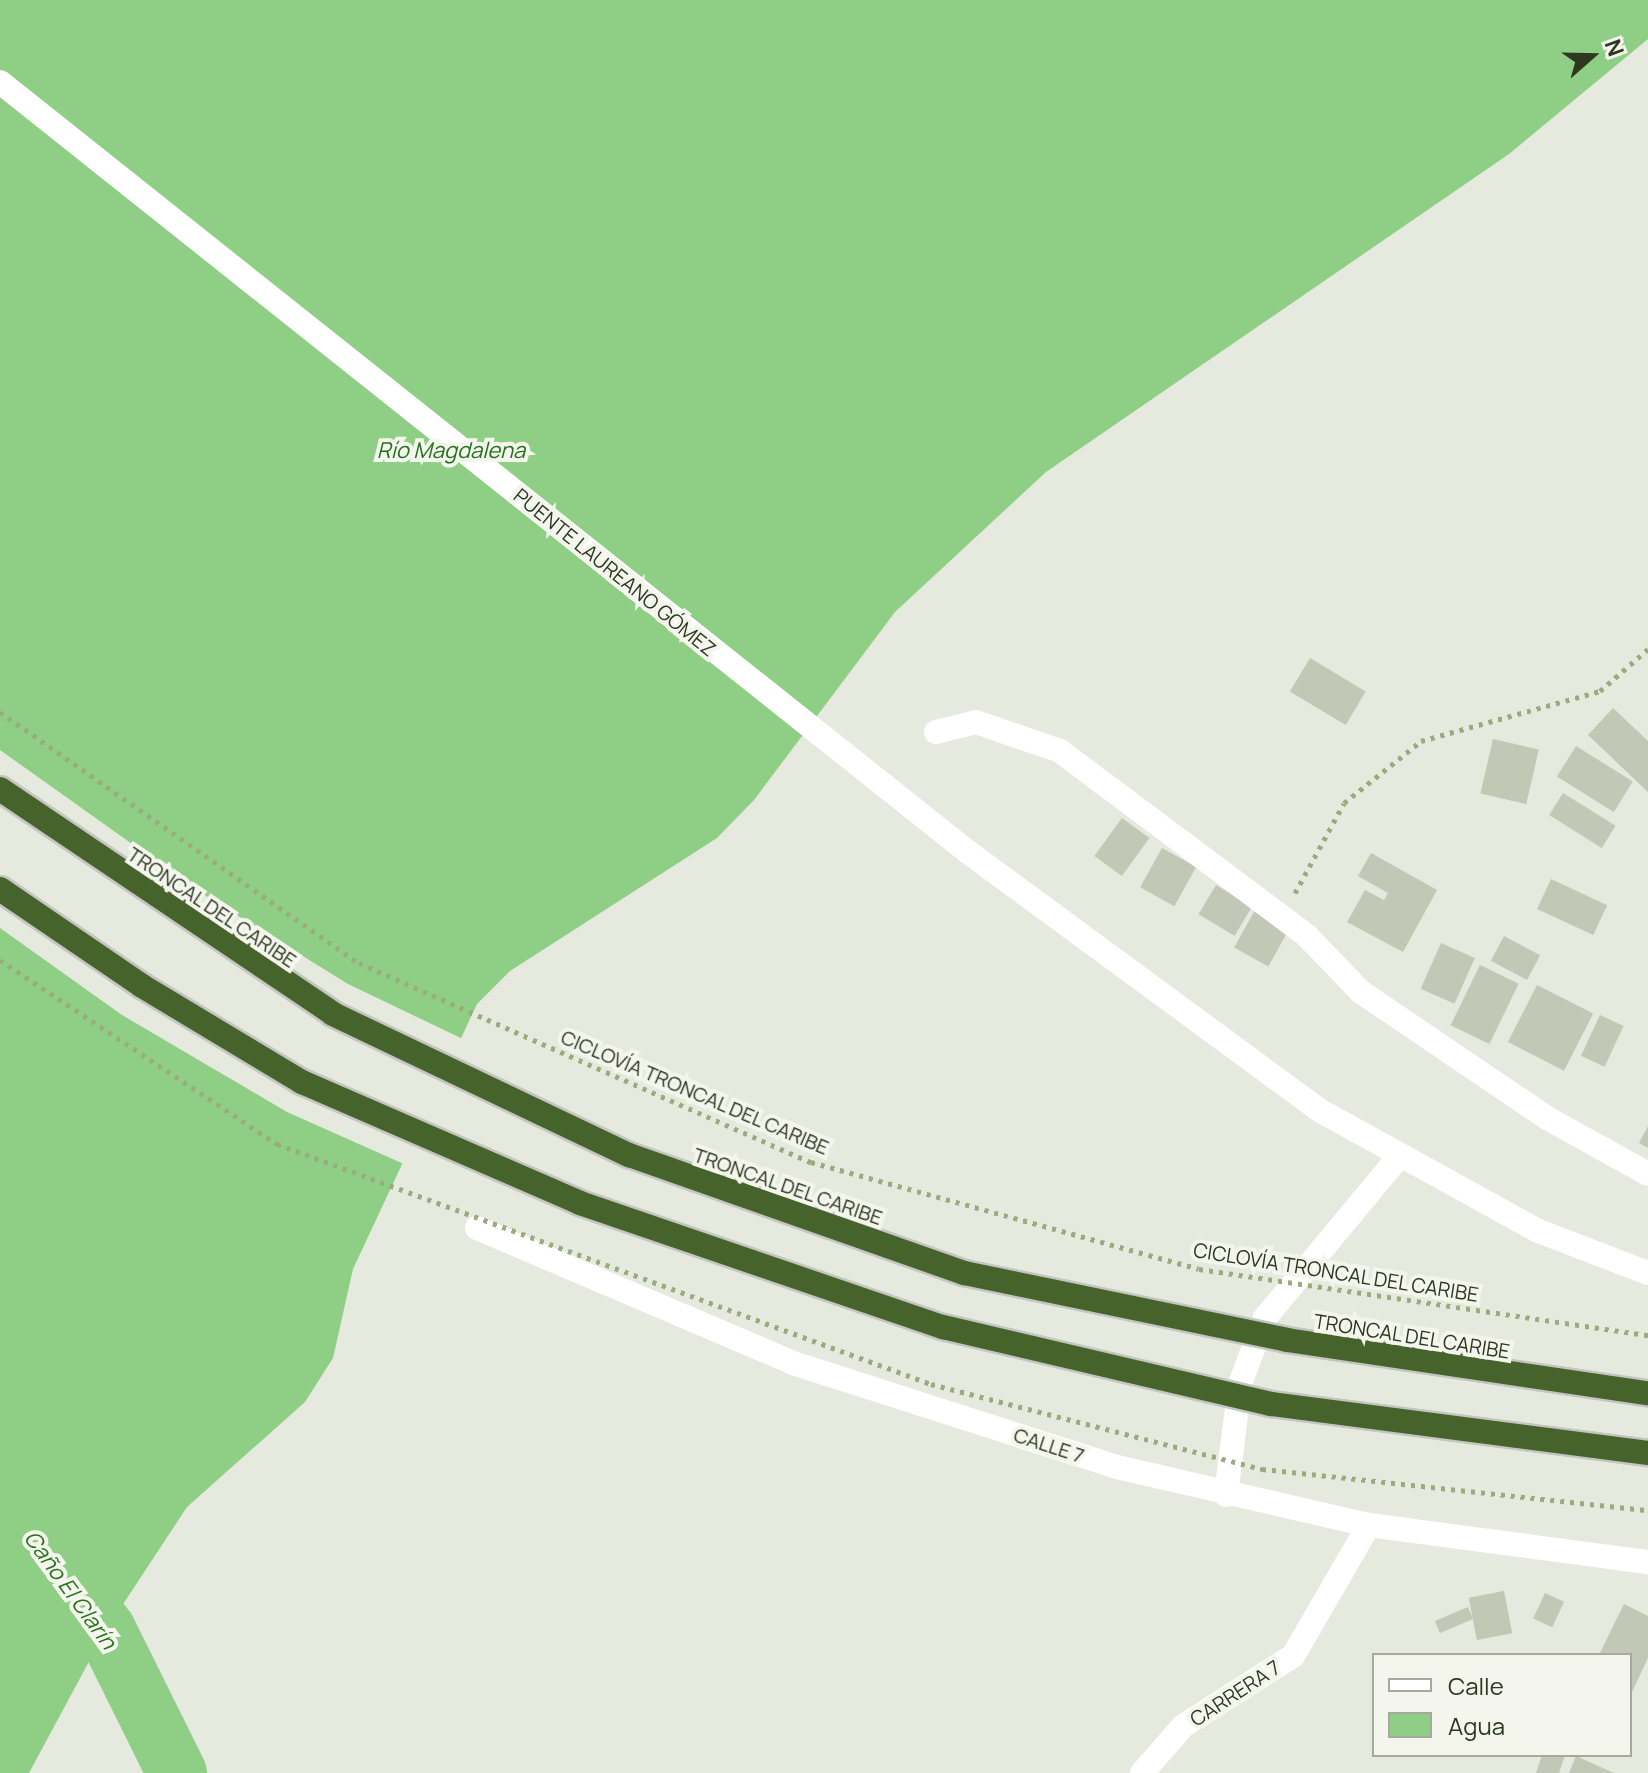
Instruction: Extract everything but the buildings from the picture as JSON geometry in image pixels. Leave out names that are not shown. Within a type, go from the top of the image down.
[{"type":"highway","name":"TRONCAL DEL CARIBE","points":[[0,789],[333,1014],[629,1155],[964,1273],[1287,1340],[1648,1393]]},
{"type":"highway","points":[[0,889],[142,986],[302,1082],[580,1203],[841,1293],[943,1327],[1271,1404],[1648,1453]]},
{"type":"street","name":"PUENTE LAUREANO GÓMEZ","points":[[0,82],[968,852],[1319,1110],[1398,1158],[1536,1230],[1648,1273]]},
{"type":"street","points":[[936,732],[976,722],[1060,751],[1307,936],[1361,992],[1547,1118],[1648,1174]]},
{"type":"street","points":[[1226,1495],[1240,1384],[1265,1318],[1398,1158]]},
{"type":"street","name":"CALLE 7","points":[[477,1228],[793,1363],[1226,1495],[1369,1525],[1648,1562]]},
{"type":"street","name":"CARRERA 7","points":[[1142,1773],[1183,1726],[1293,1656],[1369,1525]]},
{"type":"path","points":[[1307,936],[1295,890],[1344,803],[1421,741],[1600,691],[1648,649]]},
{"type":"path","name":"CICLOVÍA TRONCAL DEL CARIBE","points":[[0,712],[359,963],[811,1162],[1199,1269],[1648,1335]]},
{"type":"water","name":"Río Magdalena","points":[[0,0],[1648,0],[1648,39],[1509,154],[1046,472],[895,612],[754,800],[717,838],[510,971],[477,1004],[353,1269],[333,1358],[305,1402],[187,1507],[106,1630],[29,1773],[0,1773]]},
{"type":"pier","points":[[0,750],[201,893],[348,984],[465,1040],[406,1165],[287,1112],[122,1015],[0,928]]},
{"type":"waterway","name":"Caño El Clarín","points":[[0,1497],[106,1630],[177,1773]]}]
